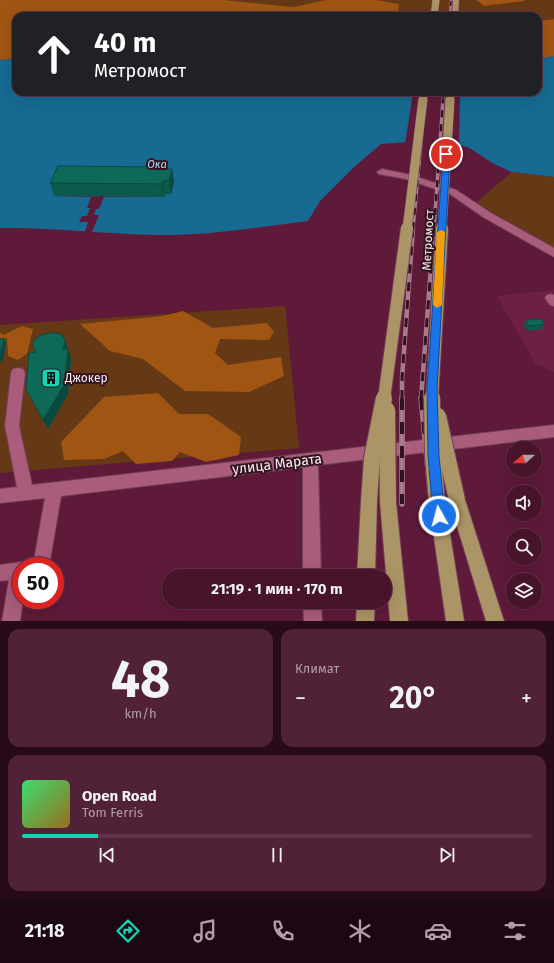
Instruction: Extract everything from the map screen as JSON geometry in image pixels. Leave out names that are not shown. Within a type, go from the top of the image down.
[{"type":"main road","points":[[434,12],[436,0]]},
{"type":"main road","points":[[455,12],[456,0]]},
{"type":"main road","name":"Метромост","points":[[387,383],[423,96]]},
{"type":"main road","name":"Метромост","points":[[432,389],[450,96]]},
{"type":"main road","points":[[366,569],[372,458],[387,383]]},
{"type":"main road","points":[[387,383],[388,502],[399,621]]},
{"type":"main road","points":[[432,389],[457,500],[495,621]]},
{"type":"main road","points":[[432,389],[433,456],[437,503],[455,621]]},
{"type":"main road","points":[[365,621],[366,609]]},
{"type":"street","points":[[382,172],[408,177],[453,192],[487,215],[554,253]]},
{"type":"street","points":[[18,373],[12,426],[26,493]]},
{"type":"street","name":"улица Марата","points":[[0,496],[554,431]]},
{"type":"street","points":[[310,460],[312,569]]},
{"type":"street","points":[[43,557],[54,490]]},
{"type":"street","points":[[0,573],[12,572]]},
{"type":"street","points":[[11,621],[13,609]]},
{"type":"street","points":[[312,609],[313,621]]},
{"type":"shaded area","points":[[0,0],[224,0],[293,7],[326,0],[376,0],[399,4],[398,12],[12,12],[12,59],[0,60]]},
{"type":"shaded area","points":[[224,0],[326,0],[293,7]]},
{"type":"shaded area","points":[[376,0],[476,0],[484,6],[524,0],[554,0],[554,19],[542,20],[542,12],[398,12],[399,4]]},
{"type":"shaded area","points":[[476,0],[524,0],[524,1],[484,6]]},
{"type":"shaded area","points":[[554,19],[554,56],[542,58],[542,20]]},
{"type":"shaded area","points":[[512,172],[554,177],[554,247],[476,203]]},
{"type":"shaded area","points":[[554,290],[554,372],[535,363],[497,296]]},
{"type":"shaded area","points":[[285,306],[299,448],[0,473],[0,325]]},
{"type":"shaded area","points":[[183,311],[213,328],[267,323],[274,332],[269,340],[220,339],[215,353],[228,365],[281,357],[284,376],[249,392],[185,391],[143,359],[110,351],[80,324],[163,316]]},
{"type":"shaded area","points":[[22,326],[33,329],[27,354],[18,360],[8,356],[7,338],[0,341],[0,332],[3,335]]},
{"type":"shaded area","points":[[158,393],[179,414],[208,414],[241,437],[239,455],[206,462],[180,452],[172,461],[136,464],[123,451],[104,459],[64,460],[61,442],[104,397]]},
{"type":"water","name":"Ока","points":[[554,56],[554,177],[512,172],[494,164],[468,147],[434,140],[381,144],[354,167],[320,201],[308,221],[232,231],[175,235],[0,228],[0,60],[12,59],[12,96],[542,96],[542,58]]},
{"type":"pier","points":[[412,96],[460,96],[459,147],[433,142],[405,144]]},
{"type":"pier","points":[[156,182],[174,182],[171,194],[165,194],[165,197],[104,197],[99,209],[96,209],[94,215],[99,215],[92,232],[85,232],[88,222],[79,222],[82,216],[87,216],[90,208],[87,208],[91,197],[54,196]]},
{"type":"building","points":[[58,166],[154,167],[154,169],[172,169],[169,181],[163,181],[162,184],[50,183]]},
{"type":"building","points":[[541,319],[544,324],[529,326],[526,320]]},
{"type":"building","name":"Джокер","points":[[58,333],[63,336],[65,340],[63,350],[68,349],[64,385],[43,420],[26,389],[29,353],[36,352],[33,346],[34,340],[41,335]]},
{"type":"building","points":[[4,338],[0,357],[0,339]]},
{"type":"railway","points":[[434,12],[436,0]]},
{"type":"railway","points":[[450,12],[451,0]]},
{"type":"railway","points":[[425,100],[426,96]]},
{"type":"railway","points":[[443,100],[444,96]]},
{"type":"railway","points":[[413,229],[425,99]]},
{"type":"railway","points":[[434,229],[443,99]]},
{"type":"railway","points":[[402,504],[402,378],[413,228]]},
{"type":"railway","points":[[421,398],[434,228]]},
{"type":"railway","points":[[421,398],[431,500]]},
{"type":"slow traffic","points":[[437,305],[441,232]]},
{"type":"place","name":"Джокер","points":[[51,378]]},
{"type":"route","points":[[439,516],[433,456],[432,389],[446,154]]}]
